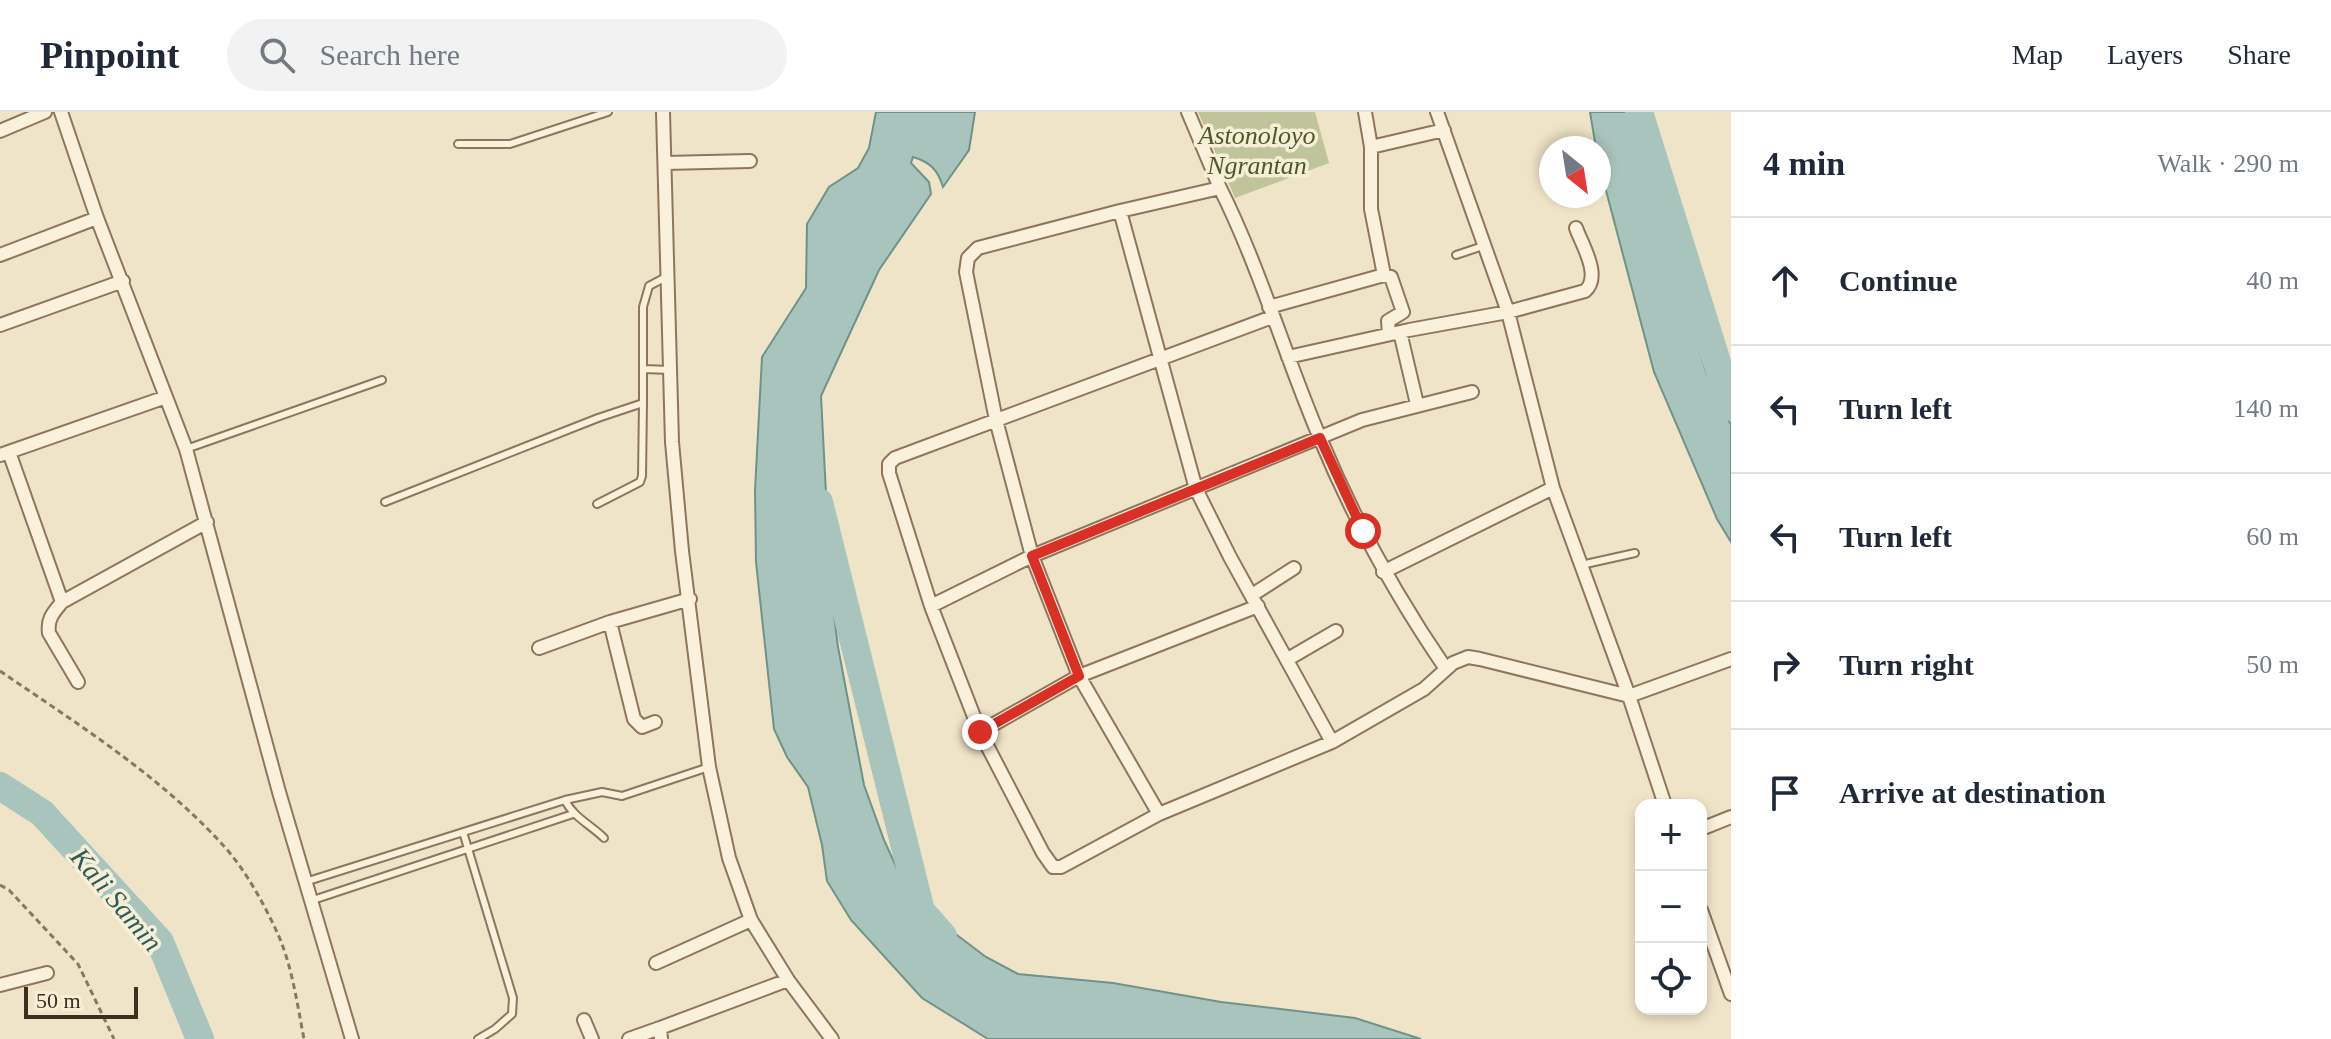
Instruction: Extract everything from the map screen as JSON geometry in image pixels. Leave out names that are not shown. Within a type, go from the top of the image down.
[{"type":"street","points":[[0,131],[45,112]]},
{"type":"street","points":[[61,112],[97,218],[186,449],[310,901],[352,1039]]},
{"type":"street","points":[[663,112],[666,277],[679,521],[709,767],[729,858],[751,920],[788,980],[832,1039]]},
{"type":"street","points":[[1188,112],[1320,438],[1383,572],[1446,669]]},
{"type":"street","points":[[1365,112],[1371,147],[1371,209],[1384,275]]},
{"type":"street","points":[[1437,112],[1508,312],[1553,488],[1663,799]]},
{"type":"street","points":[[1371,147],[1444,130]]},
{"type":"street","points":[[665,163],[750,161]]},
{"type":"street","points":[[1159,814],[1079,676],[1032,556],[996,420],[966,272],[968,258],[978,248],[1220,188]]},
{"type":"street","points":[[1120,211],[1196,489],[1332,742]]},
{"type":"street","points":[[0,255],[97,218]]},
{"type":"street","points":[[1288,357],[1508,312],[1574,295],[1590,286],[1593,277],[1576,228]]},
{"type":"street","points":[[1417,404],[1395,333],[1388,321],[1403,314],[1403,310],[1395,283],[1391,277],[1384,275],[1270,312],[1159,361],[895,458],[889,464],[889,473],[931,606],[980,732],[1053,867],[1061,867],[1159,814],[1332,742],[1424,689],[1460,660],[1480,659],[1629,696],[1731,659]]},
{"type":"street","points":[[0,325],[123,281]]},
{"type":"street","points":[[931,606],[1032,556],[1379,414],[1472,392]]},
{"type":"street","points":[[62,602],[4,453],[166,397]]},
{"type":"street","points":[[1383,572],[1553,488]]},
{"type":"street","points":[[78,682],[49,633],[50,616],[62,602],[207,522]]},
{"type":"street","points":[[980,732],[1079,676],[1255,600],[1294,568]]},
{"type":"street","points":[[539,648],[610,622],[690,599]]},
{"type":"street","points":[[610,622],[634,719],[642,727],[655,722]]},
{"type":"street","points":[[1288,659],[1336,631]]},
{"type":"street","points":[[1707,827],[1731,817]]},
{"type":"street","points":[[656,963],[751,920]]},
{"type":"street","points":[[1707,927],[1731,994]]},
{"type":"street","points":[[0,985],[47,973]]},
{"type":"street","points":[[629,1039],[660,1034],[788,980]]},
{"type":"street","points":[[584,1020],[592,1039]]},
{"type":"lane","points":[[458,144],[510,144],[608,112]]},
{"type":"lane","points":[[1456,255],[1486,245]]},
{"type":"lane","points":[[597,504],[637,486],[642,476],[643,307],[649,286],[666,277]]},
{"type":"lane","points":[[644,369],[670,370]]},
{"type":"lane","points":[[186,449],[382,380]]},
{"type":"lane","points":[[385,502],[643,403]]},
{"type":"lane","points":[[1581,565],[1635,553]]},
{"type":"lane","points":[[305,882],[565,800],[602,792],[622,796],[709,767]]},
{"type":"lane","points":[[565,800],[573,814],[604,838]]},
{"type":"lane","points":[[310,901],[573,814]]},
{"type":"lane","points":[[463,832],[513,998],[512,1014],[478,1039]]},
{"type":"path","points":[[0,671],[137,768],[224,846],[254,890],[278,935],[293,981],[304,1039]]},
{"type":"path","points":[[0,885],[9,890],[78,964],[114,1039]]},
{"type":"green space","name":"Astonoloyo Ngrantan","points":[[1198,112],[1315,112],[1329,163],[1235,198]]},
{"type":"water","points":[[876,112],[975,112],[969,150],[943,187],[932,168],[913,157],[911,163],[929,182],[931,194],[879,270],[821,396],[831,591],[838,647],[864,785],[900,875],[920,907],[986,957],[1018,974],[1113,983],[1221,1002],[1355,1018],[1421,1039],[988,1039],[922,998],[851,920],[827,881],[808,787],[787,757],[774,729],[756,562],[755,490],[762,357],[806,288],[807,224],[829,187],[858,168],[869,148]]},
{"type":"water","points":[[1590,112],[1646,112],[1661,211],[1706,372],[1731,425],[1731,542],[1717,519],[1654,372],[1611,208],[1611,136],[1594,136]]},
{"type":"waterway","points":[[1639,112],[1731,407]]},
{"type":"waterway","points":[[819,502],[921,911],[943,936]]},
{"type":"waterway","name":"Kali Samin","points":[[0,786],[42,813],[160,942],[200,1039]]},
{"type":"route","points":[[980,732],[1079,676],[1032,556],[1320,438],[1363,531]]}]
